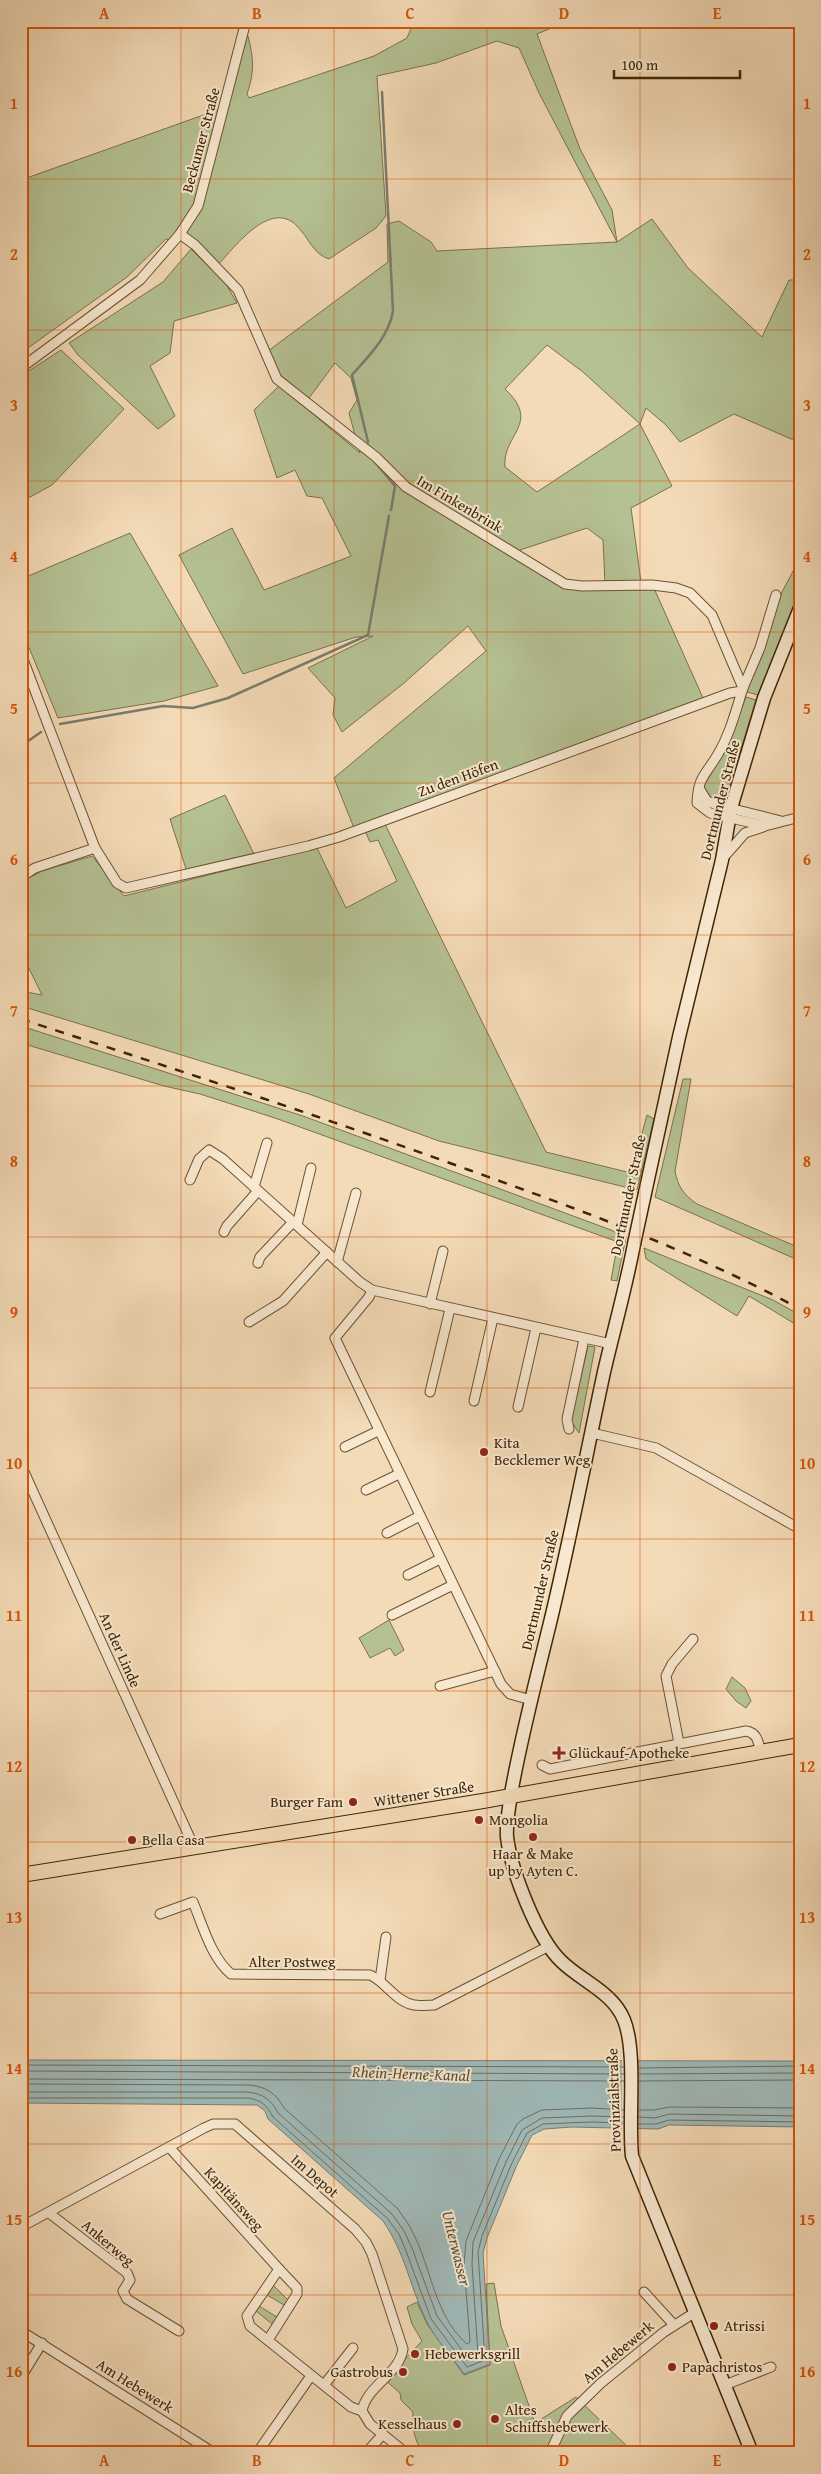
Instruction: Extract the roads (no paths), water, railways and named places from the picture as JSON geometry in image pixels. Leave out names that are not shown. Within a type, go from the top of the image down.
[{"type":"main road","name":"Dortmunder Straße","points":[[511,1795],[531,1700],[564,1566],[679,1037],[722,860],[731,813],[764,698],[800,608]]},
{"type":"main road","name":"Wittener Straße","points":[[21,1875],[511,1795],[800,1745]]},
{"type":"main road","name":"Provinzialstraße","points":[[511,1795],[506,1816],[508,1839],[522,1889],[535,1920],[549,1946],[561,1961],[608,1998],[617,2008],[625,2025],[630,2055],[630,2133],[637,2172],[752,2453]]},
{"type":"street","name":"Beckumer Straße","points":[[21,368],[140,280],[180,234],[198,206],[246,21]]},
{"type":"street","name":"Im Finkenbrink","points":[[180,234],[195,245],[238,290],[277,379],[376,456],[406,487],[565,584],[582,586],[652,585],[676,588],[690,593],[712,615],[743,690]]},
{"type":"street","points":[[776,595],[760,648],[718,754],[701,776],[697,802],[710,813],[731,813],[781,821]]},
{"type":"street","name":"Zu den Höfen","points":[[21,654],[95,848],[117,883],[126,888],[308,846],[339,837],[730,693],[743,690]]},
{"type":"street","points":[[731,813],[765,826]]},
{"type":"street","points":[[722,860],[745,833],[800,817]]},
{"type":"street","points":[[21,877],[34,868],[95,848]]},
{"type":"street","points":[[224,1232],[256,1189],[267,1143]]},
{"type":"street","points":[[190,1180],[199,1159],[209,1150],[223,1159],[372,1290],[611,1344]]},
{"type":"street","points":[[258,1264],[260,1257],[295,1224],[311,1168]]},
{"type":"street","points":[[338,1262],[356,1193]]},
{"type":"street","points":[[430,1304],[443,1251]]},
{"type":"street","points":[[249,1322],[282,1301],[327,1252]]},
{"type":"street","points":[[372,1290],[335,1338],[378,1431],[502,1684],[510,1694],[531,1700]]},
{"type":"street","points":[[430,1392],[450,1309]]},
{"type":"street","points":[[474,1401],[492,1318]]},
{"type":"street","points":[[518,1407],[536,1328]]},
{"type":"street","points":[[568,1430],[567,1418],[584,1339]]},
{"type":"street","points":[[345,1447],[378,1431]]},
{"type":"street","points":[[592,1433],[656,1448],[800,1529]]},
{"type":"street","name":"An der Linde","points":[[21,1465],[194,1847]]},
{"type":"street","points":[[366,1490],[399,1474]]},
{"type":"street","points":[[387,1533],[420,1516]]},
{"type":"street","points":[[408,1575],[440,1559]]},
{"type":"street","points":[[392,1614],[453,1585]]},
{"type":"street","points":[[679,1743],[666,1676],[672,1664],[693,1640]]},
{"type":"street","points":[[440,1686],[495,1671]]},
{"type":"street","points":[[542,1765],[550,1769],[746,1731],[752,1732],[757,1737],[761,1753]]},
{"type":"street","name":"Alter Postweg","points":[[160,1914],[193,1902],[217,1957],[223,1967],[232,1974],[370,1975],[380,1980]]},
{"type":"street","points":[[386,1937],[380,1980],[402,2000],[413,2005],[434,2005],[549,1946]]},
{"type":"street","name":"Im Depot","points":[[21,2227],[213,2124],[235,2124],[364,2239],[374,2258],[403,2349],[401,2359],[368,2395],[362,2410]]},
{"type":"street","name":"Kapitänsweg","points":[[169,2147],[296,2288],[297,2294],[268,2340]]},
{"type":"street","name":"Ankerweg","points":[[49,2213],[127,2273],[130,2280],[123,2291],[127,2298],[179,2331]]},
{"type":"street","points":[[279,2269],[247,2316],[250,2326],[351,2407],[362,2410],[365,2419],[406,2453]]},
{"type":"street","name":"Am Hebewerk","points":[[644,2292],[674,2325]]},
{"type":"street","name":"Am Hebewerk","points":[[550,2453],[567,2416],[601,2383],[674,2325],[694,2313]]},
{"type":"street","name":"Am Hebewerk","points":[[21,2331],[214,2453]]},
{"type":"street","points":[[21,2377],[42,2344]]},
{"type":"street","points":[[324,2385],[353,2348]]},
{"type":"street","points":[[725,2385],[771,2367]]},
{"type":"street","points":[[257,2453],[308,2380]]},
{"type":"street","points":[[366,2453],[382,2434]]},
{"type":"water","points":[[21,2060],[800,2061],[800,2127],[669,2125],[658,2129],[572,2127],[544,2129],[532,2135],[516,2167],[487,2238],[483,2253],[490,2364],[464,2374],[430,2327],[420,2308],[397,2245],[383,2221],[268,2119],[265,2111],[257,2105],[21,2103]]},
{"type":"waterway","points":[[368,442],[352,375],[383,337],[393,311],[382,92]]},
{"type":"waterway","points":[[375,462],[395,486],[391,510]]},
{"type":"waterway","points":[[60,724],[163,706],[193,708],[228,698],[368,635],[389,516]]},
{"type":"waterway","points":[[21,746],[41,732]]},
{"type":"railway","points":[[21,1019],[302,1111],[553,1201],[679,1251],[760,1288],[800,1309]]},
{"type":"place","name":"Kita Becklemer Weg","points":[[484,1452]]},
{"type":"place","name":"Glückauf-Apotheke","points":[[559,1753]]},
{"type":"place","name":"Burger Fam","points":[[353,1802]]},
{"type":"place","name":"Mongolia","points":[[479,1820]]},
{"type":"place","name":"Haar & Make up by Ayten C.","points":[[533,1837]]},
{"type":"place","name":"Bella Casa","points":[[132,1840]]},
{"type":"place","name":"Atrissi","points":[[714,2326]]},
{"type":"place","name":"Hebewerksgrill","points":[[415,2354]]},
{"type":"place","name":"Papachristos","points":[[672,2367]]},
{"type":"place","name":"Gastrobus","points":[[403,2372]]},
{"type":"place","name":"Altes Schiffshebewerk","points":[[495,2419]]},
{"type":"place","name":"Kesselhaus","points":[[457,2424]]},
{"type":"water label","name":"Rhein-Herne-Kanal","points":[[411,2073]]},
{"type":"water label","name":"Unterwasser","points":[[457,2248]]}]
